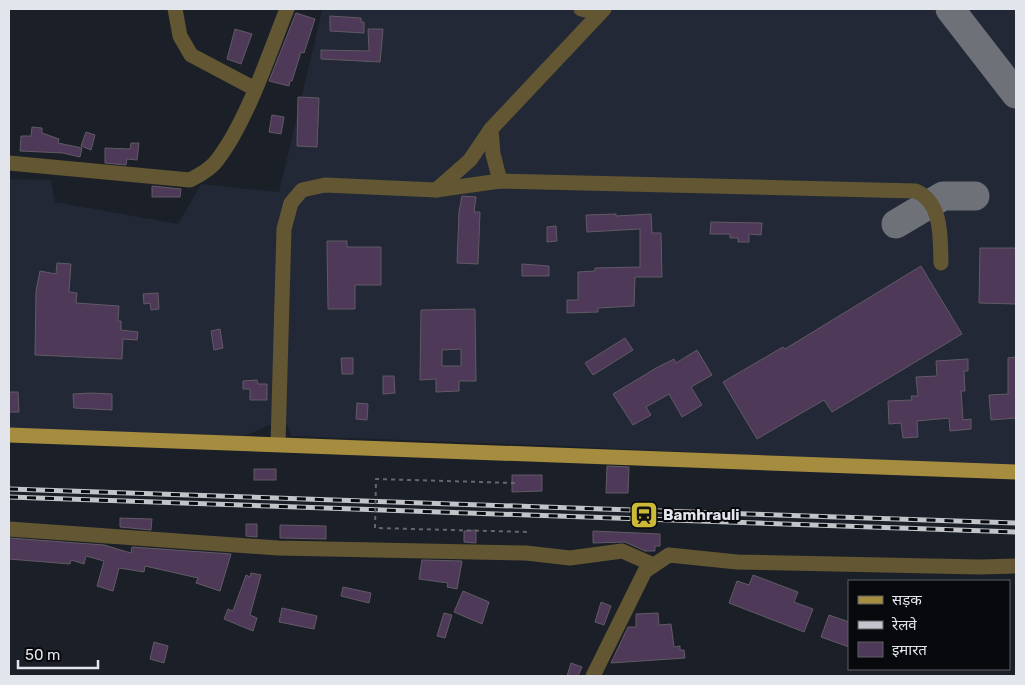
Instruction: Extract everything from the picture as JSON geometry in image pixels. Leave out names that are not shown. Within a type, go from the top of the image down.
[{"type":"main road","points":[[9,435],[1016,472]]},
{"type":"street","points":[[175,9],[180,36],[191,55],[255,89]]},
{"type":"street","points":[[9,163],[190,180],[218,161],[255,89],[288,9]]},
{"type":"street","points":[[581,9],[601,11]]},
{"type":"street","points":[[436,190],[470,160],[491,129],[601,11]]},
{"type":"street","points":[[491,129],[493,154],[500,181]]},
{"type":"street","points":[[278,444],[284,229],[291,203],[302,190],[325,185],[436,190],[500,181],[916,191],[930,202],[936,214],[940,231],[941,262]]},
{"type":"street","points":[[9,528],[278,548],[526,553],[570,558],[622,551],[654,565]]},
{"type":"street","points":[[593,676],[645,571],[669,555],[737,562],[980,567],[1016,566]]},
{"type":"path","points":[[515,483],[376,478],[375,528],[529,532]]},
{"type":"shaded area","points":[[327,9],[1016,9],[1016,467],[538,445],[291,436],[287,425],[269,425],[245,436],[9,429],[9,179],[51,180],[55,202],[178,224],[201,184],[279,192],[322,11]]},
{"type":"building","points":[[296,13],[315,19],[304,53],[301,52],[289,86],[269,81]]},
{"type":"building","points":[[330,16],[361,18],[361,22],[364,22],[364,33],[330,31]]},
{"type":"building","points":[[235,29],[252,34],[241,64],[227,59]]},
{"type":"building","points":[[368,29],[383,29],[380,62],[321,59],[321,50],[369,51]]},
{"type":"building","points":[[298,97],[319,98],[317,147],[297,146]]},
{"type":"building","points":[[272,115],[284,117],[281,134],[269,132]]},
{"type":"building","points":[[32,127],[42,128],[42,133],[59,139],[58,143],[82,148],[80,157],[63,153],[20,151],[21,136],[31,136]]},
{"type":"building","points":[[86,132],[95,135],[91,150],[81,146]]},
{"type":"building","points":[[131,143],[139,143],[137,160],[127,159],[126,165],[105,163],[105,148],[130,149]]},
{"type":"building","points":[[152,186],[181,189],[180,197],[152,197]]},
{"type":"building","points":[[462,196],[476,197],[474,212],[480,212],[478,264],[457,263],[459,212]]},
{"type":"building","points":[[616,214],[616,216],[651,214],[652,233],[661,233],[662,277],[635,277],[634,306],[598,308],[598,312],[567,313],[567,300],[578,300],[578,272],[595,271],[595,268],[640,267],[640,229],[587,232],[586,215]]},
{"type":"building","points":[[711,222],[762,223],[761,235],[749,234],[749,242],[738,242],[738,238],[730,238],[730,234],[710,234]]},
{"type":"building","points":[[556,226],[557,241],[547,242],[547,227]]},
{"type":"building","points":[[327,241],[347,241],[347,247],[381,247],[381,285],[355,285],[355,309],[328,309]]},
{"type":"building","points":[[980,248],[1016,248],[1016,304],[979,303]]},
{"type":"building","points":[[57,263],[71,264],[69,292],[77,293],[76,303],[119,306],[118,321],[121,321],[121,330],[138,332],[137,340],[123,339],[122,359],[35,355],[36,291],[40,271],[56,274]]},
{"type":"building","points":[[522,264],[549,266],[549,276],[522,276]]},
{"type":"building","points":[[921,266],[962,334],[832,412],[824,400],[757,439],[723,382],[783,347],[785,349]]},
{"type":"building","points":[[158,293],[159,309],[151,310],[150,303],[144,304],[143,294]]},
{"type":"building","points":[[475,309],[476,381],[459,381],[459,391],[436,392],[436,379],[420,380],[421,310]],"holes":[[[461,349],[461,366],[442,366],[442,350]]]},
{"type":"building","points":[[220,329],[223,348],[214,350],[211,331]]},
{"type":"building","points":[[625,338],[633,350],[593,375],[585,363]]},
{"type":"building","points":[[697,350],[712,375],[691,387],[702,405],[682,417],[669,394],[646,407],[651,415],[633,425],[613,394],[658,367],[674,359],[676,363]]},
{"type":"building","points":[[1016,357],[1016,418],[991,420],[989,395],[1008,394],[1008,358]]},
{"type":"building","points":[[341,358],[353,358],[353,374],[342,374]]},
{"type":"building","points":[[968,359],[968,371],[964,371],[965,391],[961,391],[963,420],[971,419],[971,429],[950,431],[949,418],[917,421],[918,437],[903,438],[901,423],[889,424],[888,401],[912,400],[911,396],[918,396],[916,377],[937,376],[936,361]]},
{"type":"building","points":[[383,376],[394,376],[395,393],[383,394]]},
{"type":"building","points":[[257,380],[258,384],[267,384],[267,400],[250,400],[250,389],[243,389],[243,381]]},
{"type":"building","points":[[9,392],[18,392],[19,412],[9,412]]},
{"type":"building","points":[[73,394],[112,394],[112,410],[74,408]]},
{"type":"building","points":[[357,403],[368,404],[367,420],[356,419]]},
{"type":"building","points":[[607,466],[629,467],[628,493],[606,493]]},
{"type":"building","points":[[254,469],[276,469],[276,480],[254,480]]},
{"type":"building","points":[[512,475],[542,475],[542,491],[512,492]]},
{"type":"building","points":[[120,518],[152,519],[151,530],[120,527]]},
{"type":"building","points":[[246,524],[257,524],[257,537],[246,536]]},
{"type":"building","points":[[280,525],[326,526],[326,539],[280,538]]},
{"type":"building","points":[[476,530],[476,543],[464,542],[464,531]]},
{"type":"building","points":[[593,531],[660,534],[660,546],[655,546],[655,551],[645,551],[625,542],[593,543]]},
{"type":"building","points":[[9,538],[104,545],[131,553],[132,547],[231,554],[220,591],[196,583],[198,578],[145,566],[144,572],[119,568],[113,591],[97,586],[104,561],[86,556],[84,564],[71,560],[70,564],[9,559]]},
{"type":"building","points":[[422,560],[462,561],[457,589],[447,587],[448,583],[419,579]]},
{"type":"building","points":[[251,573],[261,575],[250,615],[257,618],[253,631],[224,619],[228,609],[233,611],[246,575],[250,577]]},
{"type":"building","points":[[753,575],[798,592],[794,602],[813,609],[804,632],[729,603],[737,581],[749,585]]},
{"type":"building","points":[[343,587],[371,593],[369,603],[341,596]]},
{"type":"building","points":[[463,591],[489,602],[482,624],[454,612]]},
{"type":"building","points":[[601,602],[611,606],[604,625],[595,622]]},
{"type":"building","points":[[282,608],[317,616],[314,629],[279,622]]},
{"type":"building","points":[[444,613],[452,615],[445,638],[437,636]]},
{"type":"building","points":[[658,613],[659,625],[671,624],[674,647],[680,646],[680,650],[684,650],[685,658],[611,663],[628,627],[636,627],[636,614]]},
{"type":"building","points":[[829,615],[848,622],[848,647],[821,637]]},
{"type":"building","points":[[154,642],[168,646],[164,663],[150,659]]},
{"type":"building","points":[[571,663],[582,667],[578,676],[567,676]]},
{"type":"taxiway","points":[[950,9],[1016,94]]},
{"type":"taxiway","points":[[896,224],[943,196],[975,196]]},
{"type":"railway","points":[[9,489],[1016,523]]},
{"type":"railway","points":[[9,497],[1016,532]]},
{"type":"place","name":"Bamhrauli","points":[[644,515]]}]
